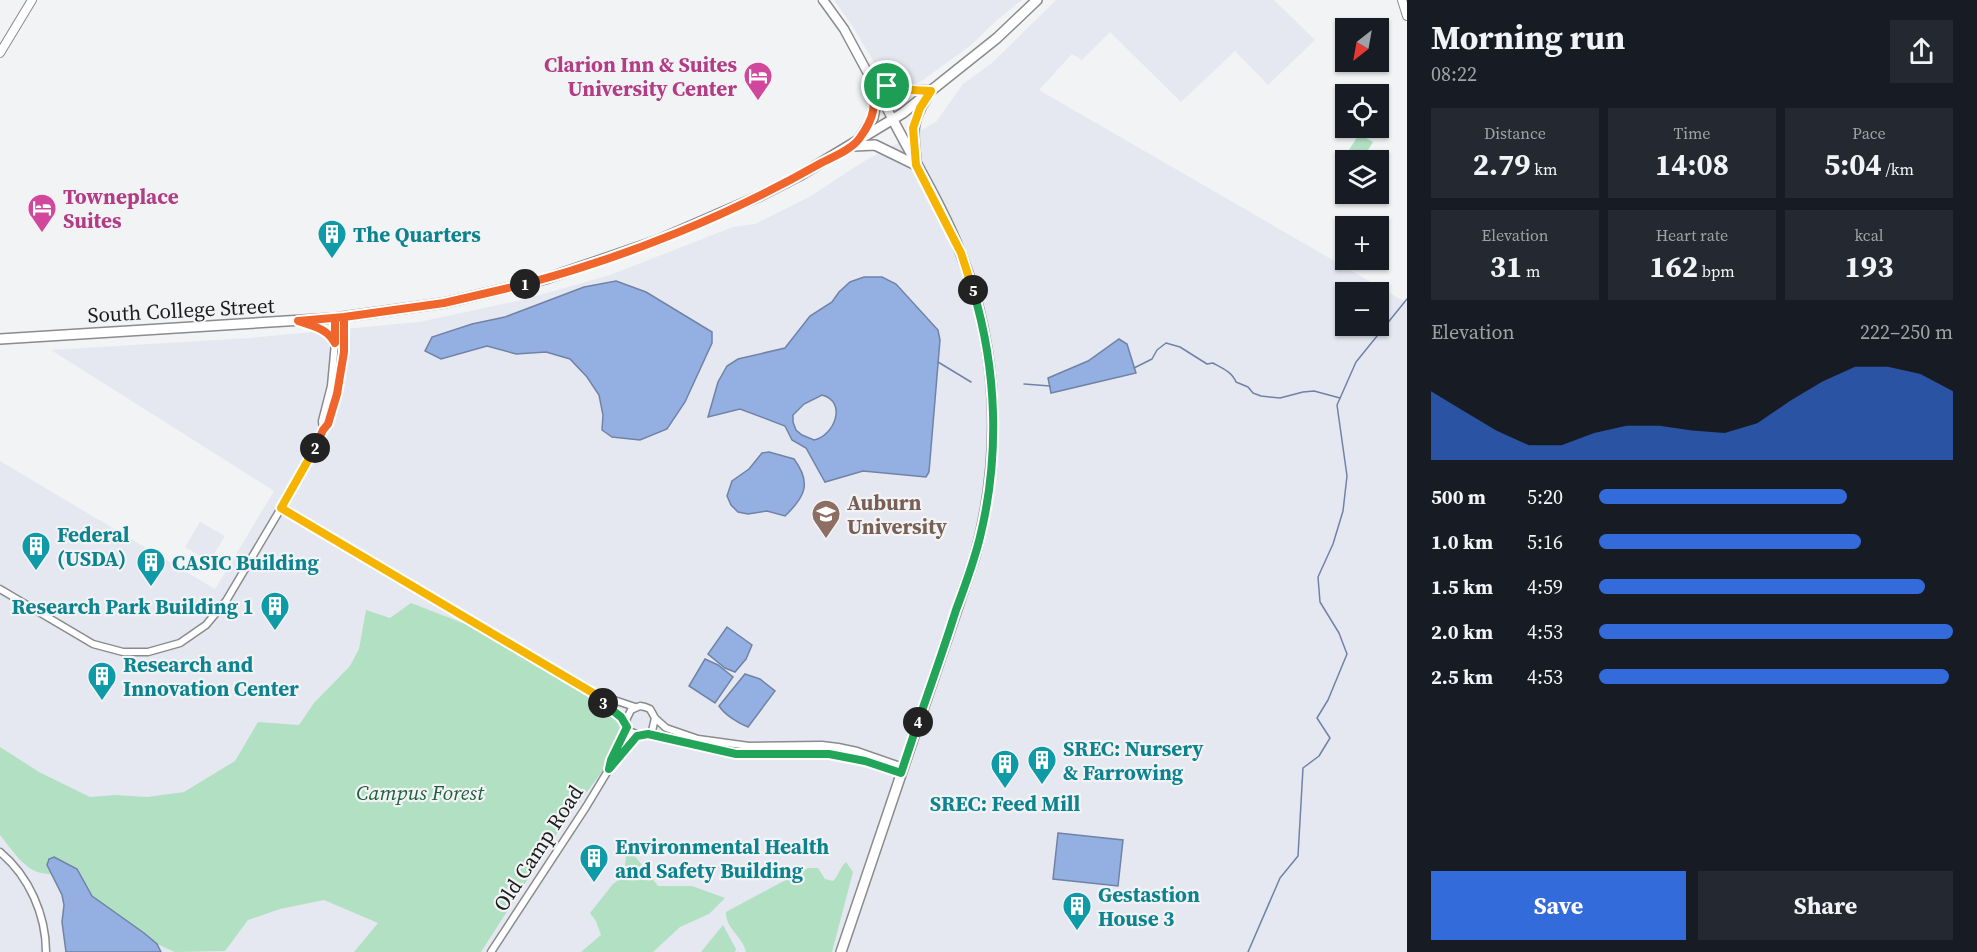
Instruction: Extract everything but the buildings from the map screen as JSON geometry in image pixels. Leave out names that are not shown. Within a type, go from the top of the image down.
[{"type":"main road","points":[[823,0],[844,29],[872,80],[961,253],[976,300],[991,376],[993,432],[991,473],[981,535],[841,952]]},
{"type":"main road","name":"South College Street","points":[[0,339],[339,317],[444,303],[546,279],[656,241],[762,195],[849,147],[893,120],[931,91],[997,38],[1037,0]]},
{"type":"main road","points":[[872,80],[895,89],[931,91],[920,108],[913,128],[916,165]]},
{"type":"main road","points":[[858,141],[873,118],[875,108],[872,80]]},
{"type":"main road","points":[[849,147],[875,145],[916,165]]},
{"type":"street","points":[[0,53],[32,0]]},
{"type":"street","points":[[1402,0],[1406,11]]},
{"type":"street","points":[[323,430],[322,421],[334,367],[339,317]]},
{"type":"street","points":[[0,589],[93,644],[123,652],[148,652],[168,648],[193,636],[216,614],[281,508],[328,424],[342,366],[345,339],[339,317]]},
{"type":"street","points":[[298,321],[322,329],[335,343]]},
{"type":"street","points":[[281,508],[593,693],[614,710],[629,731],[637,736],[648,734],[736,754],[829,754],[902,770]]},
{"type":"street","points":[[593,693],[634,707],[650,709],[655,718],[673,732],[698,739],[748,746],[822,745],[838,747],[857,750],[902,770]]},
{"type":"street","points":[[609,769],[626,725],[627,713],[634,707]]},
{"type":"street","points":[[648,734],[654,727],[655,718]]},
{"type":"street","name":"Old Camp Road","points":[[491,952],[609,769],[637,736]]},
{"type":"street","points":[[0,852],[20,874],[32,893],[45,937],[46,952]]},
{"type":"shaded area","points":[[834,0],[1022,0],[971,45],[923,80],[914,85],[903,86],[893,84],[883,77]]},
{"type":"shaded area","name":"Auburn University","points":[[1056,0],[1274,0],[1315,40],[1268,85],[1235,51],[1181,102],[1110,32],[1082,60],[1072,54],[1039,90],[1335,261],[1335,270],[1350,270],[1371,282],[1335,282],[1335,336],[1389,336],[1389,293],[1407,303],[1407,952],[0,952],[0,461],[215,589],[274,491],[51,350],[250,338],[419,322],[522,300],[610,275],[733,227],[755,224],[811,196],[861,163],[936,122],[963,84],[992,63]]},
{"type":"shaded area","points":[[200,522],[225,536],[209,562],[185,547]]},
{"type":"green space","points":[[1357,138],[1366,138],[1373,142],[1368,150],[1349,150]]},
{"type":"green space","name":"Campus Forest","points":[[411,603],[473,627],[632,720],[613,757],[565,821],[481,952],[354,952],[378,923],[324,900],[280,909],[248,920],[225,951],[175,952],[157,944],[92,896],[77,870],[54,857],[47,861],[52,874],[35,871],[16,856],[0,835],[0,747],[39,772],[90,797],[115,795],[147,797],[184,792],[235,761],[258,722],[299,725],[314,703],[350,666],[359,649],[366,610],[390,618]]},
{"type":"green space","points":[[631,851],[658,886],[692,886],[725,898],[709,914],[680,927],[653,952],[581,952],[601,935],[590,913],[613,884],[624,876],[626,856]]},
{"type":"green space","points":[[846,862],[853,872],[832,952],[746,952],[728,923],[726,912],[808,868],[818,868],[825,879],[833,881]]},
{"type":"green space","points":[[723,925],[736,949],[735,952],[701,952]]},
{"type":"water","points":[[864,277],[882,277],[896,284],[938,330],[940,340],[929,472],[926,477],[863,471],[825,482],[806,448],[792,440],[785,426],[740,409],[708,417],[718,382],[727,366],[738,359],[785,348],[810,316],[832,302],[850,282]],"holes":[[[822,395],[835,404],[836,411],[835,419],[827,432],[814,440],[796,430],[793,415],[804,404]]]},
{"type":"water","points":[[616,281],[646,292],[712,332],[712,343],[685,402],[667,429],[640,440],[612,437],[602,430],[603,415],[599,395],[587,377],[570,359],[546,352],[516,354],[487,346],[441,359],[425,351],[432,337],[472,324],[505,317],[584,287]]},
{"type":"water","points":[[1119,339],[1127,344],[1136,373],[1051,393],[1048,378],[1088,361]]},
{"type":"water","points":[[769,452],[794,459],[803,475],[804,489],[801,496],[785,516],[767,511],[748,514],[738,512],[731,505],[727,496],[732,481],[749,469],[762,453]]},
{"type":"water","points":[[727,627],[752,645],[746,659],[735,672],[725,668],[708,654]]},
{"type":"water","points":[[705,659],[718,665],[733,677],[715,703],[689,686]]},
{"type":"water","points":[[745,674],[760,679],[775,691],[748,727],[725,713],[719,706]]},
{"type":"water","points":[[1058,833],[1123,840],[1118,886],[1053,879]]},
{"type":"water","points":[[54,857],[77,869],[92,896],[144,933],[157,944],[161,952],[66,952],[62,922],[64,905],[62,895],[47,865],[49,859]]},
{"type":"waterway","points":[[1248,952],[1280,878],[1298,856],[1303,768],[1319,756],[1330,738],[1317,718],[1328,700],[1347,654],[1339,633],[1320,602],[1318,577],[1333,544],[1343,511],[1347,476],[1337,405],[1356,362],[1407,299]]},
{"type":"waterway","points":[[1134,368],[1152,359],[1157,350],[1166,343],[1180,347],[1207,364],[1213,363],[1229,373],[1236,382],[1261,396],[1280,398],[1314,391],[1340,398]]},
{"type":"waterway","points":[[938,362],[971,382]]},
{"type":"waterway","points":[[1024,384],[1050,386]]},
{"type":"place","name":"Clarion Inn & Suites University Center","points":[[758,102]]},
{"type":"place","name":"Towneplace Suites","points":[[42,234]]},
{"type":"place","name":"The Quarters","points":[[332,260]]},
{"type":"place","name":"Auburn University","points":[[826,540]]},
{"type":"place","name":"Federal (USDA)","points":[[36,572]]},
{"type":"place","name":"CASIC Building","points":[[151,588]]},
{"type":"place","name":"Research Park Building 1","points":[[275,632]]},
{"type":"place","name":"Research and Innovation Center","points":[[102,702]]},
{"type":"place","name":"SREC: Nursery & Farrowing","points":[[1042,786]]},
{"type":"place","name":"SREC: Feed Mill","points":[[1005,790]]},
{"type":"place","name":"Environmental Health and Safety Building","points":[[594,884]]},
{"type":"place","name":"Gestastion House 3","points":[[1077,932]]},
{"type":"route","points":[[887,86],[872,80],[875,108],[873,118],[858,141],[762,195],[656,241],[546,279],[498,291],[444,303],[335,318],[335,343],[333,338],[322,329],[298,321],[335,318],[344,317],[344,352],[337,394],[328,424],[281,508],[593,693],[614,710],[627,727],[609,769],[637,736],[648,734],[736,754],[829,754],[865,761],[901,773],[981,535],[991,473],[993,404],[987,348],[970,280],[961,253],[946,221],[916,165],[913,128],[920,108],[931,91],[895,89],[887,86]]}]
